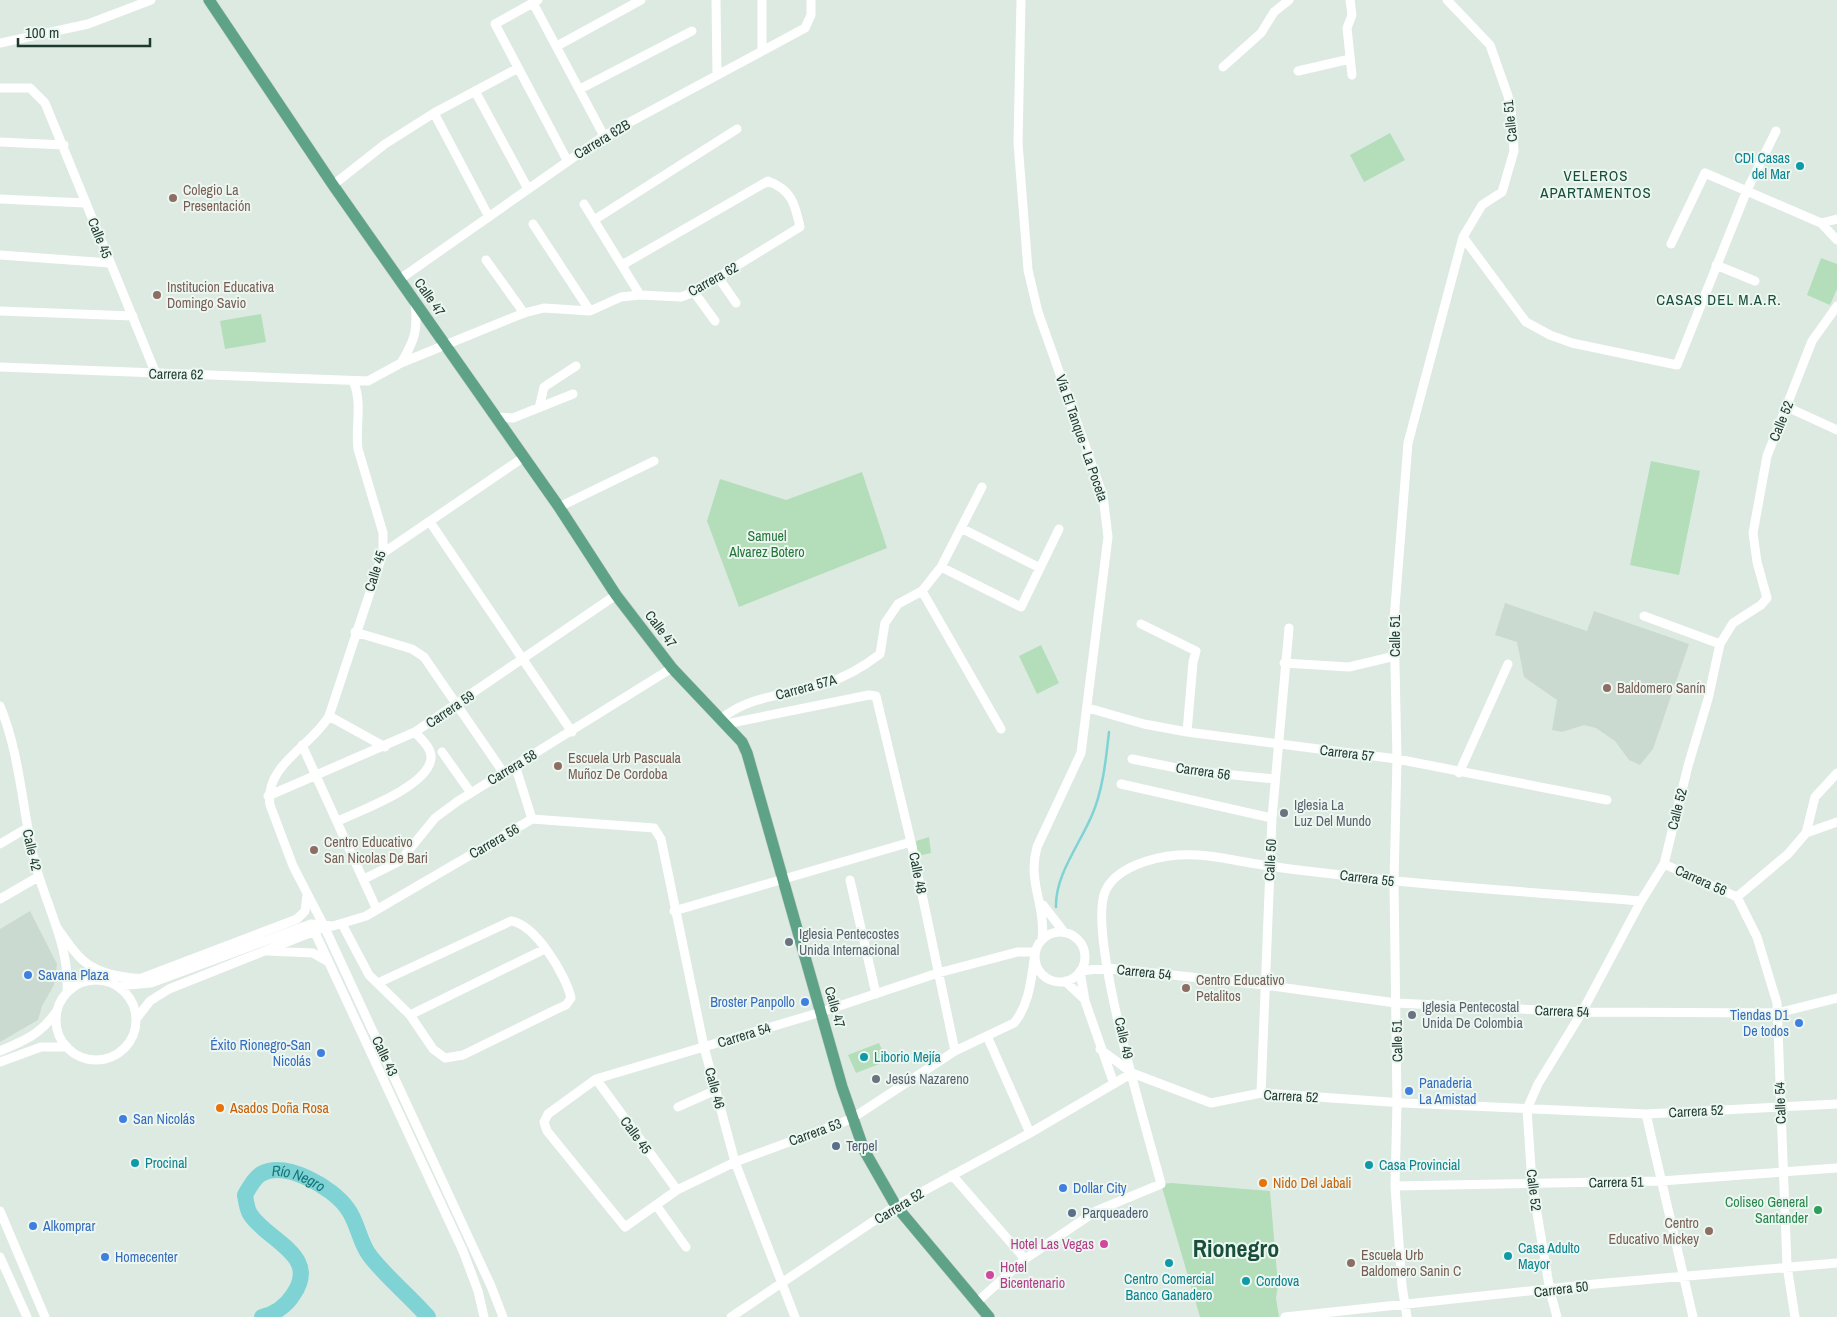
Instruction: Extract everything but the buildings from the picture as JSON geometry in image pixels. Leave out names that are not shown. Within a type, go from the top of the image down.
[{"type":"main road","name":"Calle 47","points":[[209,0],[333,185],[559,507],[616,595],[672,668],[727,722],[742,742],[747,753],[782,881],[852,1119],[864,1150],[896,1206],[989,1317]]},
{"type":"street","points":[[0,43],[88,24],[151,0]]},
{"type":"street","points":[[557,46],[641,0]]},
{"type":"street","points":[[716,0],[717,75]]},
{"type":"street","points":[[762,0],[762,51]]},
{"type":"street","name":"Carrera 62B","points":[[400,279],[566,160],[604,136],[805,28],[811,15],[811,0]]},
{"type":"street","name":"Vía El Tanque - La Poceta","points":[[1021,0],[1018,143],[1024,234],[1031,287],[1095,471],[1107,518],[1108,550],[1084,740],[1078,762],[1037,847],[1033,862],[1033,877],[1043,920],[1042,940]]},
{"type":"street","points":[[1223,66],[1261,33],[1274,12],[1289,0]]},
{"type":"street","points":[[1350,0],[1352,15],[1347,28],[1352,75]]},
{"type":"street","name":"Calle 51","points":[[1407,1317],[1404,1305],[1395,1186],[1398,1103],[1394,881],[1397,759],[1394,620],[1408,443],[1463,237],[1482,205],[1502,192],[1514,151],[1511,107],[1490,45],[1447,0]]},
{"type":"street","points":[[566,160],[495,24],[535,1],[604,136]]},
{"type":"street","points":[[580,89],[692,31]]},
{"type":"street","points":[[1298,71],[1350,59]]},
{"type":"street","points":[[333,185],[385,144],[434,113],[518,68]]},
{"type":"street","name":"Calle 45","points":[[0,88],[30,88],[45,103],[64,145],[85,203],[156,374]]},
{"type":"street","points":[[475,91],[528,189]]},
{"type":"street","points":[[434,113],[489,217]]},
{"type":"street","points":[[594,220],[737,129]]},
{"type":"street","points":[[1463,237],[1526,322],[1550,335],[1572,343],[1677,365],[1747,190],[1776,131]]},
{"type":"street","points":[[0,142],[64,145]]},
{"type":"street","points":[[1670,244],[1705,173],[1821,224],[1837,240]]},
{"type":"street","name":"Carrera 62","points":[[447,346],[524,313],[544,308],[590,311],[622,297],[640,295],[681,297],[694,292],[800,227],[795,205],[782,186],[768,182],[622,265]]},
{"type":"street","points":[[0,199],[85,203]]},
{"type":"street","points":[[584,204],[640,295]]},
{"type":"street","points":[[1821,224],[1837,219]]},
{"type":"street","points":[[533,224],[590,311]]},
{"type":"street","points":[[0,255],[110,263]]},
{"type":"street","points":[[486,260],[524,313]]},
{"type":"street","points":[[1716,265],[1755,282]]},
{"type":"street","points":[[718,278],[736,303]]},
{"type":"street","points":[[694,292],[715,321]]},
{"type":"street","points":[[400,363],[413,342],[417,325],[414,300]]},
{"type":"street","name":"Calle 52","points":[[1557,1317],[1550,1291],[1532,1183],[1527,1109],[1538,1084],[1582,1012],[1641,901],[1664,864],[1688,766],[1708,699],[1720,644],[1733,623],[1761,605],[1767,598],[1757,562],[1753,533],[1767,456],[1812,341],[1837,306]]},
{"type":"street","points":[[0,311],[133,316]]},
{"type":"street","points":[[368,381],[352,381],[358,392],[368,381],[400,363],[447,346]]},
{"type":"street","points":[[539,408],[544,387],[576,366]]},
{"type":"street","name":"Carrera 62","points":[[0,367],[352,381]]},
{"type":"street","name":"Calle 45","points":[[268,796],[288,758],[320,730],[329,716],[355,632],[383,553],[383,534],[356,438],[358,392]]},
{"type":"street","points":[[495,417],[513,418],[573,394]]},
{"type":"street","points":[[1787,407],[1837,430]]},
{"type":"street","points":[[504,428],[513,418]]},
{"type":"street","points":[[383,553],[524,457]]},
{"type":"street","points":[[559,507],[654,461]]},
{"type":"street","name":"Carrera 57A","points":[[727,722],[735,710],[751,701],[822,685],[850,675],[880,654],[886,623],[898,604],[922,591],[941,567],[982,487]]},
{"type":"street","points":[[430,522],[572,732]]},
{"type":"street","points":[[961,528],[1040,568]]},
{"type":"street","points":[[941,567],[1022,607],[1060,529]]},
{"type":"street","points":[[922,591],[1002,729]]},
{"type":"street","name":"Carrera 59","points":[[268,796],[416,732],[616,595]]},
{"type":"street","points":[[1644,616],[1720,644]]},
{"type":"street","points":[[1141,624],[1196,651],[1188,732]]},
{"type":"street","name":"Calle 50","points":[[1261,1093],[1274,779],[1284,663],[1289,628]]},
{"type":"street","points":[[355,632],[417,652],[424,657],[503,772]]},
{"type":"street","points":[[1284,663],[1349,667],[1395,656]]},
{"type":"street","points":[[1459,773],[1508,664]]},
{"type":"street","name":"Carrera 58","points":[[364,878],[400,861],[435,818],[471,793],[572,732],[672,668]]},
{"type":"street","name":"Calle 48","points":[[727,722],[869,695],[876,696],[912,842],[955,1051]]},
{"type":"street","name":"Calle 42","points":[[0,706],[12,742],[27,828],[38,877],[58,929],[67,964],[67,992]]},
{"type":"street","name":"Carrera 57","points":[[1088,708],[1144,724],[1188,732],[1397,759],[1459,773],[1607,800]]},
{"type":"street","points":[[329,716],[385,747]]},
{"type":"street","points":[[338,821],[419,780],[429,766],[432,757],[430,750],[416,732]]},
{"type":"street","points":[[302,745],[318,776],[377,910]]},
{"type":"street","points":[[442,752],[471,793]]},
{"type":"street","name":"Carrera 56","points":[[1132,759],[1192,771],[1274,779]]},
{"type":"street","points":[[515,765],[532,819]]},
{"type":"street","points":[[1737,896],[1788,854],[1806,833],[1815,797],[1837,773]]},
{"type":"street","points":[[1121,784],[1272,818]]},
{"type":"street","name":"Calle 43","points":[[268,796],[272,816],[279,835],[324,926],[491,1286],[502,1317]]},
{"type":"street","name":"Carrera 56","points":[[117,986],[151,983],[313,928],[342,924],[377,910],[532,819],[654,828],[659,832],[664,850]]},
{"type":"street","points":[[1806,833],[1837,822]]},
{"type":"street","points":[[0,844],[27,828]]},
{"type":"street","points":[[674,911],[912,842]]},
{"type":"street","name":"Calle 46","points":[[664,850],[674,911],[704,1047],[735,1162],[795,1317]]},
{"type":"street","name":"Carrera 55","points":[[1105,891],[1110,882],[1118,875],[1158,858],[1201,856],[1394,881],[1641,901]]},
{"type":"street","name":"Carrera 56","points":[[1664,864],[1737,896]]},
{"type":"street","points":[[0,899],[38,877]]},
{"type":"street","points":[[850,880],[876,994]]},
{"type":"street","name":"Calle 49","points":[[1026,1258],[1096,1211],[1162,1184],[1132,1073],[1108,968],[1101,917],[1101,905],[1105,891]]},
{"type":"street","points":[[58,929],[80,958],[92,968],[132,979],[142,978],[297,919],[305,912],[308,894]]},
{"type":"street","name":"Calle 54","points":[[1737,896],[1757,937],[1777,1002],[1787,1266],[1795,1317]]},
{"type":"street","name":"Vía El Tanque - La Poceta","points":[[1039,898],[1064,932]]},
{"type":"street","points":[[342,924],[362,965],[378,982],[410,1015],[438,1054],[445,1058],[463,1055],[566,1005],[571,998],[553,958],[524,925],[511,921],[378,982]]},
{"type":"street","name":"Carrera 56","points":[[136,1019],[150,1001],[159,994],[313,928]]},
{"type":"street","name":"Calle 43","points":[[313,928],[463,1251],[478,1291],[484,1317]]},
{"type":"street","points":[[1085,1000],[1066,981],[1052,980],[1046,977],[1037,967],[1035,953],[1042,940],[1052,933],[1064,932],[1079,942],[1084,959],[1080,971],[1085,1000],[1114,1084]]},
{"type":"street","points":[[410,1015],[544,948]]},
{"type":"street","points":[[263,951],[313,953],[322,956],[331,964]]},
{"type":"street","name":"Carrera 54","points":[[625,1228],[547,1131],[544,1122],[548,1114],[596,1079],[821,1012],[938,973],[1017,952],[1035,953]]},
{"type":"street","name":"Carrera 53","points":[[625,1228],[677,1190],[735,1162],[852,1119],[955,1051],[1014,1022],[1020,1015],[1028,998],[1035,953]]},
{"type":"street","name":"Carrera 54","points":[[1084,959],[1108,968]]},
{"type":"street","name":"Carrera 54","points":[[1080,971],[1108,968],[1264,985],[1396,1003],[1582,1012],[1778,1013],[1837,998]]},
{"type":"street","points":[[1066,981],[1080,971]]},
{"type":"street","points":[[0,1051],[36,1035],[48,1024],[58,1007],[67,992],[89,980],[108,982],[117,986],[131,1000],[136,1019],[135,1032],[129,1044],[120,1053],[108,1058],[95,1060],[82,1057],[67,1047],[58,1031],[56,1019],[58,1007]]},
{"type":"street","points":[[987,1036],[1030,1133]]},
{"type":"street","points":[[0,1062],[40,1047],[67,1047]]},
{"type":"street","points":[[1100,1048],[1132,1073]]},
{"type":"street","name":"Carrera 52","points":[[730,1317],[896,1206],[1030,1133],[1132,1073],[1211,1104],[1261,1093],[1398,1103],[1646,1114],[1837,1104]]},
{"type":"street","name":"Calle 45","points":[[596,1079],[677,1190]]},
{"type":"street","points":[[678,1107],[716,1090]]},
{"type":"street","points":[[1646,1114],[1693,1317]]},
{"type":"street","name":"Carrera 51","points":[[1395,1186],[1661,1181],[1782,1170],[1837,1168]]},
{"type":"street","points":[[952,1175],[1026,1258],[977,1302]]},
{"type":"street","points":[[656,1205],[686,1247]]},
{"type":"street","points":[[0,1211],[45,1317]]},
{"type":"street","points":[[0,1257],[4,1277],[27,1317]]},
{"type":"street","name":"Carrera 50","points":[[1285,1317],[1787,1266],[1837,1264]]},
{"type":"shaded area","name":"Baldomero Sanín","points":[[1505,603],[1587,631],[1594,611],[1689,644],[1653,749],[1640,765],[1629,760],[1615,741],[1596,728],[1584,725],[1562,732],[1552,730],[1557,700],[1524,677],[1517,642],[1495,635]]},
{"type":"shaded area","name":"Savana Plaza","points":[[30,911],[57,964],[54,985],[42,1006],[38,1020],[0,1042],[0,929]]},
{"type":"green space","points":[[1390,133],[1405,160],[1364,182],[1350,155]]},
{"type":"green space","points":[[1821,258],[1837,264],[1837,289],[1830,305],[1807,295]]},
{"type":"green space","points":[[261,314],[266,342],[225,349],[220,321]]},
{"type":"green space","points":[[1651,461],[1700,471],[1679,575],[1630,565]]},
{"type":"green space","name":"Samuel Alvarez Botero","points":[[862,472],[887,548],[739,607],[707,521],[720,479],[786,500]]},
{"type":"green space","points":[[1041,645],[1059,683],[1037,694],[1019,656]]},
{"type":"green space","points":[[929,837],[931,853],[918,856],[916,841]]},
{"type":"green space","name":"Liborio Mejía","points":[[879,1043],[887,1061],[856,1073],[848,1055]]},
{"type":"green space","points":[[1171,1183],[1270,1191],[1278,1285],[1276,1298],[1279,1317],[1200,1317],[1161,1184]]},
{"type":"waterway","points":[[1056,907],[1057,895],[1064,871],[1096,805],[1109,732]]},
{"type":"waterway","name":"Río Negro","points":[[262,1317],[271,1314],[287,1303],[300,1281],[300,1269],[296,1259],[258,1224],[247,1207],[245,1195],[254,1181],[261,1174],[271,1171],[296,1173],[308,1178],[340,1200],[351,1214],[363,1245],[370,1256],[428,1317]]},
{"type":"place","name":"CDI Casas del Mar","points":[[1800,166]]},
{"type":"place","name":"Colegio La Presentación","points":[[173,198]]},
{"type":"place","name":"Institucion Educativa Domingo Savio","points":[[157,295]]},
{"type":"place","name":"Baldomero Sanín","points":[[1607,688]]},
{"type":"place","name":"Escuela Urb Pascuala Muñoz De Cordoba","points":[[558,766]]},
{"type":"place","name":"Iglesia La Luz Del Mundo","points":[[1284,813]]},
{"type":"place","name":"Centro Educativo San Nicolas De Bari","points":[[314,850]]},
{"type":"place","name":"Iglesia Pentecostes Unida Internacional","points":[[789,942]]},
{"type":"place","name":"Savana Plaza","points":[[28,975]]},
{"type":"place","name":"Centro Educativo Petalitos","points":[[1186,988]]},
{"type":"place","name":"Broster Panpollo","points":[[805,1002]]},
{"type":"place","name":"Iglesia Pentecostal Unida De Colombia","points":[[1412,1015]]},
{"type":"place","name":"Tiendas D1 De todos","points":[[1799,1023]]},
{"type":"place","name":"Éxito Rionegro-San Nicolás","points":[[321,1053]]},
{"type":"place","name":"Liborio Mejía","points":[[864,1057]]},
{"type":"place","name":"Jesús Nazareno","points":[[876,1079]]},
{"type":"place","name":"Panaderia La Amistad","points":[[1409,1091]]},
{"type":"place","name":"Asados Doña Rosa","points":[[220,1108]]},
{"type":"place","name":"San Nicolás","points":[[123,1119]]},
{"type":"place","name":"Terpel","points":[[836,1146]]},
{"type":"place","name":"Procinal","points":[[135,1163]]},
{"type":"place","name":"Casa Provincial","points":[[1369,1165]]},
{"type":"place","name":"Nido Del Jabali","points":[[1263,1183]]},
{"type":"place","name":"Dollar City","points":[[1063,1188]]},
{"type":"place","name":"Coliseo General Santander","points":[[1818,1210]]},
{"type":"place","name":"Parqueadero","points":[[1072,1213]]},
{"type":"place","name":"Alkomprar","points":[[33,1226]]},
{"type":"place","name":"Centro Educativo Mickey","points":[[1709,1231]]},
{"type":"place","name":"Hotel Las Vegas","points":[[1104,1244]]},
{"type":"place","name":"Casa Adulto Mayor","points":[[1508,1256]]},
{"type":"place","name":"Homecenter","points":[[105,1257]]},
{"type":"place","name":"Centro Comercial Banco Ganadero","points":[[1169,1263]]},
{"type":"place","name":"Escuela Urb Baldomero Sanin C","points":[[1351,1263]]},
{"type":"place","name":"Hotel Bicentenario","points":[[990,1275]]},
{"type":"place","name":"Cordova","points":[[1246,1281]]},
{"type":"district","name":"VELEROS APARTAMENTOS","points":[[1596,184]]},
{"type":"district","name":"CASAS DEL M.A.R.","points":[[1719,299]]},
{"type":"district","name":"Rionegro","points":[[1236,1248]]}]
